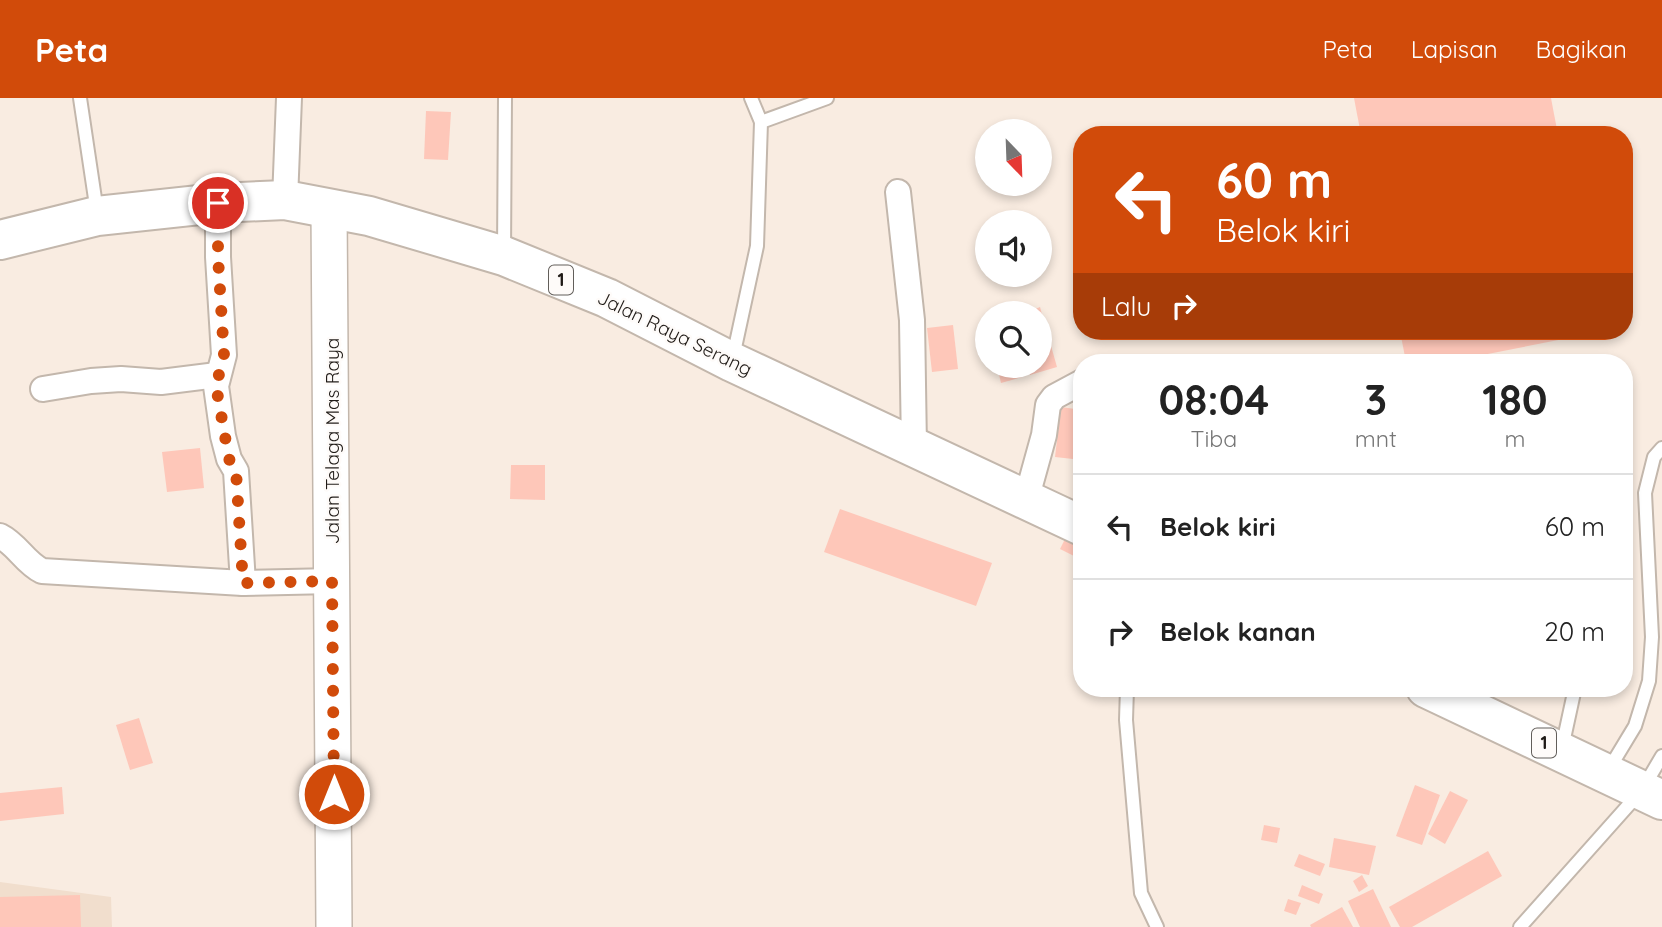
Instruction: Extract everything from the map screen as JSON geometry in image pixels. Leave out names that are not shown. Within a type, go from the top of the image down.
[{"type":"highway","name":"Jalan Raya Serang","points":[[0,240],[97,216],[218,203],[285,200],[369,216],[504,256],[607,298],[732,362],[1073,522]]},
{"type":"highway","name":"1","points":[[1445,697],[1652,795]]},
{"type":"main road","name":"Jalan Telaga Mas Raya","points":[[329,208],[334,927]]},
{"type":"street","points":[[285,200],[289,98]]},
{"type":"street","points":[[898,192],[912,320],[915,448]]},
{"type":"street","points":[[218,203],[218,257],[224,355],[216,386],[223,436],[229,459],[236,471],[243,583]]},
{"type":"street","points":[[43,389],[91,381],[121,379],[161,382],[217,375]]},
{"type":"street","points":[[1026,500],[1044,435],[1048,405],[1054,397],[1073,387]]},
{"type":"street","points":[[0,536],[14,544],[27,563],[42,571],[243,583],[332,581]]},
{"type":"lane","points":[[80,98],[97,216]]},
{"type":"lane","points":[[504,256],[505,98]]},
{"type":"lane","points":[[732,362],[757,246],[761,122],[751,98]]},
{"type":"lane","points":[[761,122],[827,98]]},
{"type":"lane","points":[[1607,772],[1635,726],[1649,681],[1652,637],[1645,494],[1654,457],[1662,448]]},
{"type":"lane","points":[[1127,697],[1126,720],[1141,892],[1157,927]]},
{"type":"lane","points":[[1562,751],[1573,697]]},
{"type":"lane","points":[[1520,927],[1652,795],[1662,756]]},
{"type":"shaded area","points":[[0,882],[111,897],[112,927],[0,927]]},
{"type":"building","points":[[1354,98],[1551,98],[1556,126],[1359,126]]},
{"type":"building","points":[[426,111],[451,112],[448,160],[424,159]]},
{"type":"building","points":[[953,325],[958,369],[932,372],[927,328]]},
{"type":"building","points":[[1402,340],[1558,340],[1488,354],[1404,354]]},
{"type":"building","points":[[1052,349],[1057,367],[1052,368]]},
{"type":"building","points":[[1000,378],[1018,378],[1001,383]]},
{"type":"building","points":[[1061,407],[1073,409],[1073,459],[1055,457]]},
{"type":"building","points":[[200,448],[204,488],[167,492],[162,452]]},
{"type":"building","points":[[511,465],[545,465],[545,500],[510,499]]},
{"type":"building","points":[[840,509],[992,563],[976,606],[824,552]]},
{"type":"building","points":[[1065,539],[1073,543],[1073,556],[1060,549]]},
{"type":"building","points":[[139,718],[153,763],[130,770],[116,725]]},
{"type":"building","points":[[1415,785],[1440,795],[1422,845],[1396,836]]},
{"type":"building","points":[[62,787],[64,814],[0,821],[0,793]]},
{"type":"building","points":[[1450,791],[1468,800],[1445,844],[1428,834]]},
{"type":"building","points":[[1264,825],[1280,828],[1277,843],[1261,840]]},
{"type":"building","points":[[1334,838],[1376,846],[1369,875],[1329,867]]},
{"type":"building","points":[[1488,851],[1502,876],[1412,927],[1400,927],[1389,907]]},
{"type":"building","points":[[1299,854],[1325,864],[1320,876],[1294,866]]},
{"type":"building","points":[[1362,875],[1368,886],[1359,892],[1353,881]]},
{"type":"building","points":[[1302,885],[1323,894],[1319,904],[1298,896]]},
{"type":"building","points":[[1373,889],[1391,927],[1360,927],[1348,901]]},
{"type":"building","points":[[80,895],[81,927],[0,927],[0,897]]},
{"type":"building","points":[[1288,899],[1301,903],[1296,915],[1284,911]]},
{"type":"building","points":[[1342,907],[1353,927],[1311,927],[1310,925]]},
{"type":"route","points":[[218,203],[218,257],[224,355],[216,386],[223,436],[229,459],[236,471],[243,583],[332,581],[334,794]]}]
